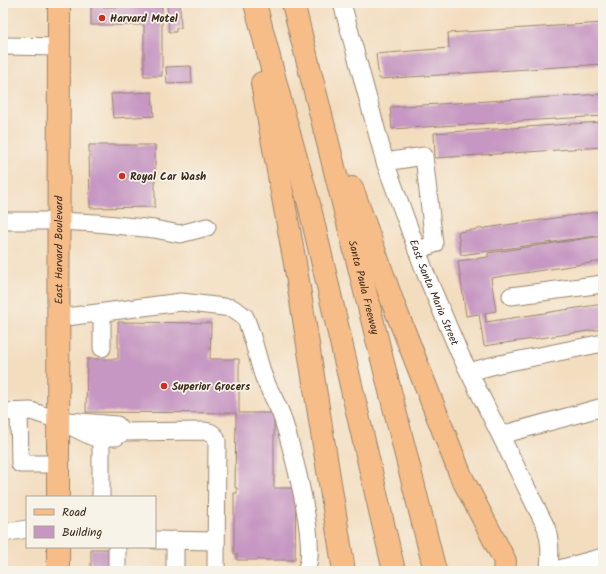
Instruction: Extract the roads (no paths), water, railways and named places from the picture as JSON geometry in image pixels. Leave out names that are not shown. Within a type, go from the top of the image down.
[{"type":"main road","name":"East Harvard Boulevard","points":[[58,496],[59,3]]},
{"type":"main road","name":"Santa Paula Freeway","points":[[293,3],[316,89],[434,567]]},
{"type":"main road","points":[[256,9],[309,204],[394,571]]},
{"type":"main road","points":[[256,9],[257,58],[294,264],[344,571]]},
{"type":"main road","points":[[316,89],[398,317],[461,476],[506,561],[504,571]]},
{"type":"main road","points":[[58,548],[58,571]]},
{"type":"street","name":"East Santa Maria Street","points":[[342,3],[385,162],[417,251],[459,352],[546,527],[550,546],[549,571]]},
{"type":"street","points":[[3,46],[60,47]]},
{"type":"street","points":[[385,162],[424,156],[434,244],[417,251]]},
{"type":"street","points":[[3,221],[59,221],[154,229],[180,234],[208,227]]},
{"type":"street","points":[[511,296],[603,284]]},
{"type":"street","points":[[58,318],[181,302],[232,308],[246,317],[264,376],[281,414],[292,450],[308,522],[309,561],[308,568],[305,571]]},
{"type":"street","points":[[102,312],[102,348]]},
{"type":"street","points":[[469,372],[603,343]]},
{"type":"street","points":[[501,435],[603,407]]},
{"type":"street","points":[[58,464],[20,464],[11,412],[31,411],[58,420],[93,437],[101,438],[116,437],[123,432],[211,432],[217,441],[216,571]]},
{"type":"street","points":[[58,420],[117,425],[123,432]]},
{"type":"street","points":[[100,496],[101,438]]},
{"type":"street","points":[[3,533],[26,529]]},
{"type":"street","points":[[156,540],[216,541]]},
{"type":"street","points":[[175,540],[175,571]]},
{"type":"street","points":[[117,548],[117,571]]},
{"type":"street","points":[[552,571],[603,557]]},
{"type":"place","name":"Harvard Motel","points":[[102,18]]},
{"type":"place","name":"Royal Car Wash","points":[[122,176]]},
{"type":"place","name":"Superior Grocers","points":[[164,386]]}]
